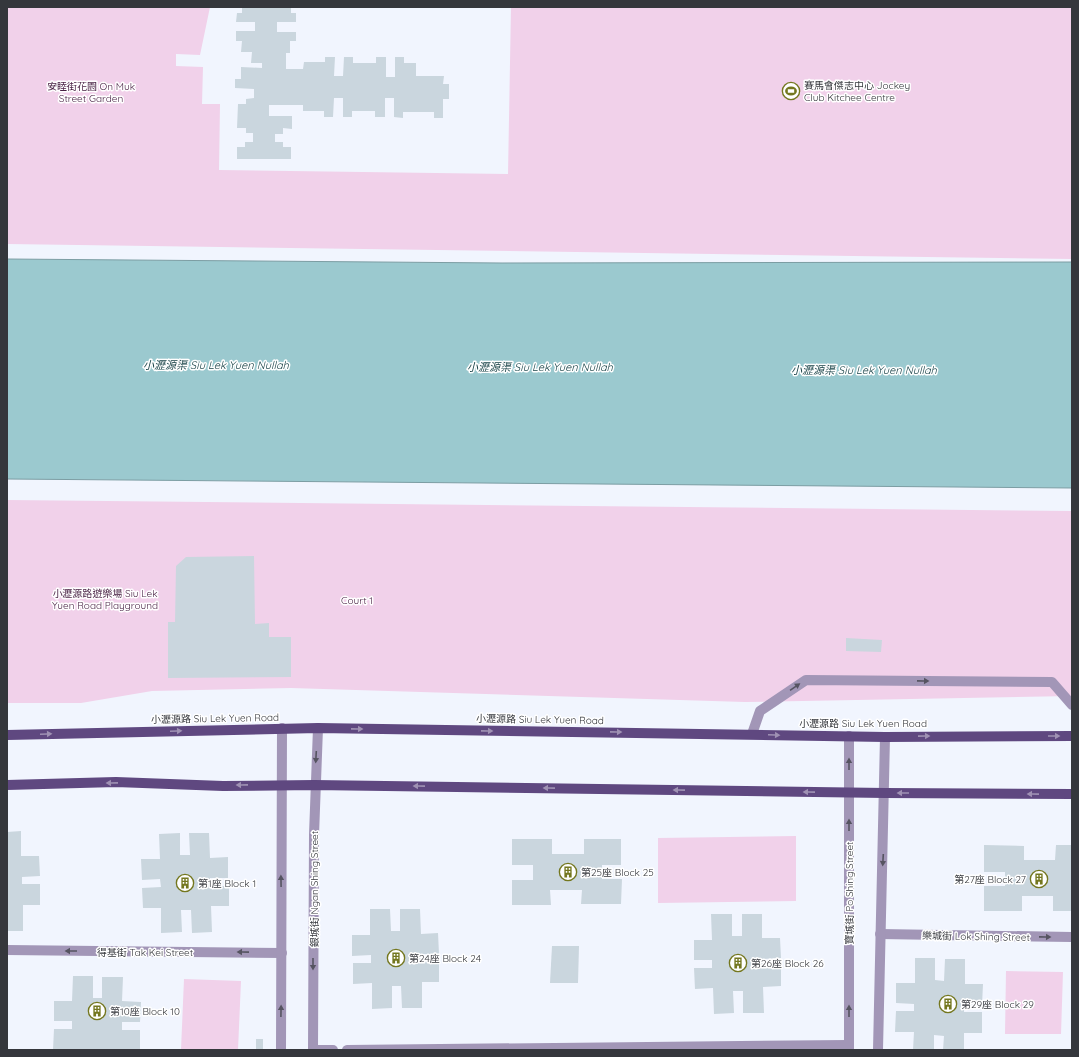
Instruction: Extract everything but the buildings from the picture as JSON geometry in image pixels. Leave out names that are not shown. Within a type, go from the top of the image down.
[{"type":"main road","name":"小瀝源路 Siu Lek Yuen Road","points":[[7,736],[282,728],[885,737],[1072,736]]},
{"type":"main road","points":[[7,785],[116,782],[223,786],[314,785],[885,793],[1072,794]]},
{"type":"street","points":[[752,734],[760,711],[806,680],[1052,682],[1072,705]]},
{"type":"street","points":[[281,1050],[282,728]]},
{"type":"street","name":"銀城街 Ngan Shing Street","points":[[313,1050],[314,785],[318,728]]},
{"type":"street","name":"寶城街 Po Shing Street","points":[[848,1048],[849,736]]},
{"type":"street","points":[[878,1050],[885,793],[885,737]]},
{"type":"street","name":"樂城街 Lok Shing Street","points":[[880,934],[1072,937]]},
{"type":"street","name":"得基街 Tak Kei Street","points":[[7,950],[282,953]]},
{"type":"street","points":[[347,1050],[848,1048]]},
{"type":"street","points":[[313,1050],[333,1050]]},
{"type":"green space","name":"賽馬會傑志中心 Jockey Club Kitchee Centre","points":[[7,7],[210,7],[200,55],[176,54],[176,66],[203,67],[202,104],[220,104],[219,170],[508,174],[511,7],[1072,7],[1072,259],[7,244]]},
{"type":"green space","name":"小瀝源路遊樂場 Siu Lek Yuen Road Playground","points":[[7,500],[1072,511],[1072,696],[745,702],[291,688],[152,691],[81,703],[7,703]]},
{"type":"green space","points":[[796,836],[796,901],[658,903],[658,838]]},
{"type":"green space","points":[[1006,971],[1063,972],[1061,1034],[1005,1034]]},
{"type":"green space","points":[[184,979],[241,981],[238,1050],[181,1050]]},
{"type":"water","name":"小瀝源渠 Siu Lek Yuen Nullah","points":[[7,259],[502,263],[1072,262],[1072,488],[7,479]]},
{"type":"place","name":"賽馬會傑志中心 Jockey Club Kitchee Centre","points":[[791,91]]},
{"type":"place","name":"第25座 Block 25","points":[[568,872]]},
{"type":"place","name":"第27座 Block 27","points":[[1039,879]]},
{"type":"place","name":"第1座 Block 1","points":[[185,883]]},
{"type":"place","name":"第24座 Block 24","points":[[396,958]]},
{"type":"place","name":"第26座 Block 26","points":[[738,963]]},
{"type":"place","name":"第29座 Block 29","points":[[948,1004]]},
{"type":"place","name":"第10座 Block 10","points":[[97,1011]]},
{"type":"park label","name":"安睦街花園 On Muk Street Garden","points":[[91,92]]},
{"type":"park label","name":"Court 1","points":[[357,600]]}]
